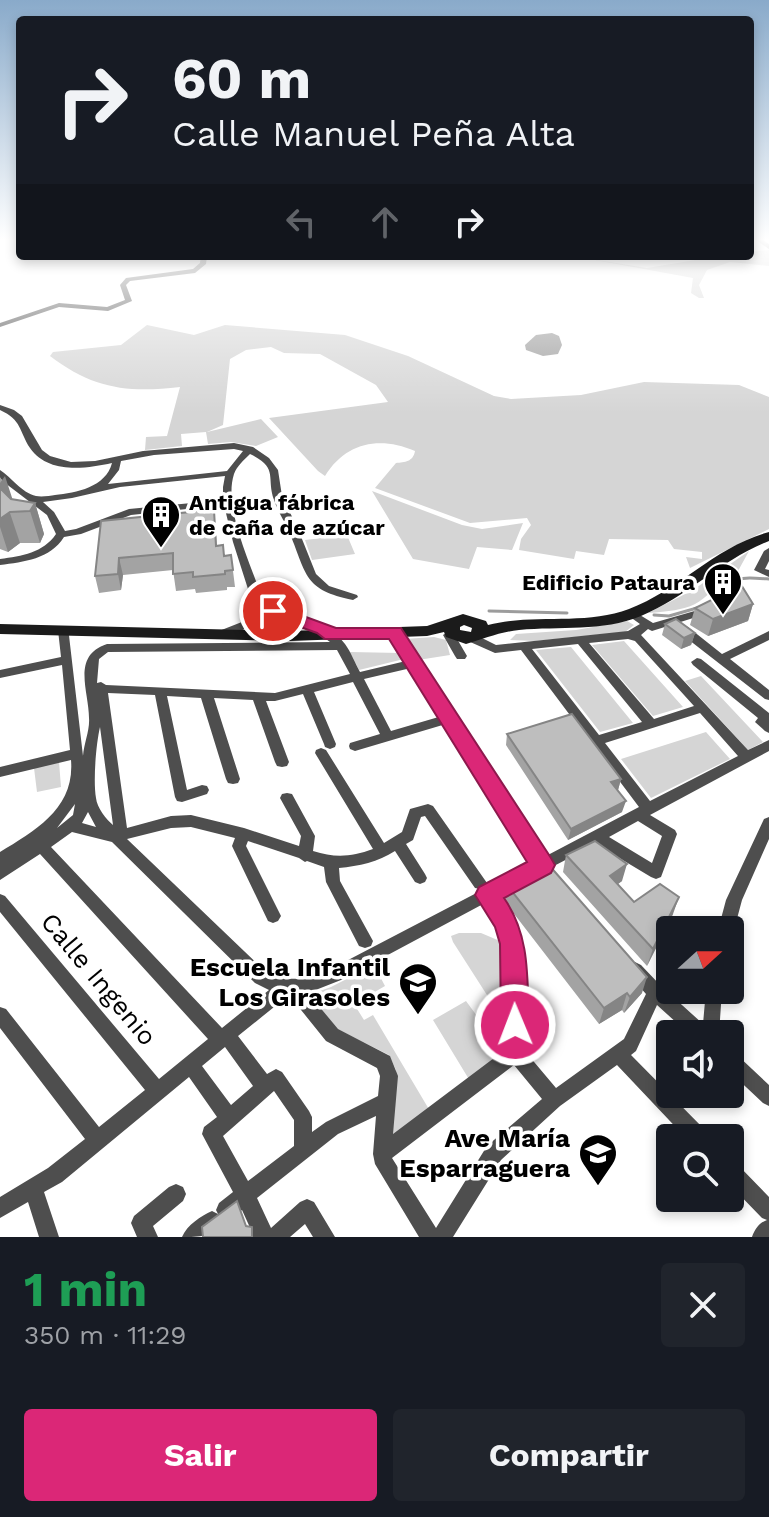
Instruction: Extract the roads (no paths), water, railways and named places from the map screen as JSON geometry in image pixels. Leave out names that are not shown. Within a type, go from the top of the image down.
[{"type":"main road","points":[[0,629],[222,635],[252,628],[290,636],[336,640],[394,632],[466,633],[501,627],[561,624],[631,614],[677,591],[724,558],[767,542]]},
{"type":"street","points":[[0,325],[59,305],[108,309],[129,301],[128,298]]},
{"type":"street","points":[[0,407],[20,417],[33,446],[43,457],[58,463],[78,465],[140,454],[219,447],[250,449],[263,457],[276,475],[276,492],[307,571],[319,586],[335,594],[353,597]]},
{"type":"street","points":[[250,449],[230,473],[229,502],[248,576],[258,600],[260,611],[252,628]]},
{"type":"street","points":[[238,461],[263,457]]},
{"type":"street","points":[[91,490],[117,469],[117,459]]},
{"type":"street","points":[[0,473],[9,485],[50,509],[58,521],[61,534],[57,541],[36,555],[0,562]]},
{"type":"street","points":[[35,499],[59,499],[120,484],[230,473]]},
{"type":"street","points":[[111,476],[120,484]]},
{"type":"street","points":[[50,509],[59,499]]},
{"type":"street","points":[[61,534],[78,532],[129,512],[229,502]]},
{"type":"street","points":[[767,542],[759,570],[769,574]]},
{"type":"street","points":[[258,600],[292,624],[290,636]]},
{"type":"street","points":[[631,614],[652,627],[717,605]]},
{"type":"street","points":[[252,628],[269,615],[323,628],[336,640],[387,736]]},
{"type":"street","points":[[674,622],[769,696]]},
{"type":"street","points":[[461,657],[466,633],[495,649],[628,635],[647,624]]},
{"type":"street","points":[[0,874],[70,826],[79,818],[82,808],[83,793],[77,776],[64,630]]},
{"type":"street","points":[[394,632],[543,865],[556,880]]},
{"type":"street","points":[[628,635],[639,638],[746,756]]},
{"type":"street","points":[[721,659],[769,635]]},
{"type":"street","points":[[580,639],[651,724]]},
{"type":"street","points":[[118,836],[92,659],[99,650],[336,640]]},
{"type":"street","points":[[523,645],[597,741],[642,811],[670,834],[656,873],[597,837]]},
{"type":"street","points":[[0,674],[65,660]]},
{"type":"street","points":[[697,662],[767,718],[761,722],[769,728]]},
{"type":"street","points":[[96,687],[275,697],[413,663]]},
{"type":"street","points":[[73,734],[88,724],[93,713],[96,687]]},
{"type":"street","points":[[307,689],[326,748],[382,852]]},
{"type":"street","points":[[160,690],[182,797],[202,790]]},
{"type":"street","points":[[206,693],[233,779]]},
{"type":"street","points":[[258,696],[282,762]]},
{"type":"street","points":[[597,741],[702,708]]},
{"type":"street","points":[[93,713],[96,720],[90,742],[89,801],[101,823],[118,836],[261,978],[288,989],[332,1035],[384,1062],[389,1076],[382,1154],[384,1164],[431,1237]]},
{"type":"street","points":[[355,746],[448,719]]},
{"type":"street","points":[[0,1208],[34,1190],[288,989],[335,975],[484,889],[543,865],[769,745]]},
{"type":"street","points":[[0,772],[75,754]]},
{"type":"street","points":[[0,860],[47,829],[61,815],[71,804],[77,776]]},
{"type":"street","points":[[287,798],[308,836],[305,856]]},
{"type":"street","points":[[70,826],[118,836],[171,822],[191,821],[244,834],[331,863],[360,860],[382,852],[408,836],[415,813],[428,810],[507,923],[513,944],[515,1053],[554,1100]]},
{"type":"street","points":[[730,916],[769,823]]},
{"type":"street","points":[[244,834],[239,846],[273,916]]},
{"type":"street","points":[[397,842],[420,878]]},
{"type":"street","points":[[41,846],[224,1037],[265,1087]]},
{"type":"street","points":[[331,863],[333,882],[365,941]]},
{"type":"street","name":"Calle Ingenio","points":[[0,901],[157,1090]]},
{"type":"street","points":[[626,960],[686,1020]]},
{"type":"street","points":[[442,1237],[494,1153],[554,1100],[630,1045],[655,992]]},
{"type":"street","points":[[0,1015],[97,1140]]},
{"type":"street","points":[[382,1154],[515,1053]]},
{"type":"street","points":[[618,1054],[686,1124]]},
{"type":"street","points":[[191,1065],[229,1118]]},
{"type":"street","points":[[744,1073],[769,1097]]},
{"type":"street","points":[[262,1237],[262,1231],[211,1134],[276,1078],[303,1117],[303,1151]]},
{"type":"street","points":[[192,1237],[332,1128],[387,1101]]},
{"type":"street","points":[[744,1185],[769,1211]]},
{"type":"street","points":[[34,1190],[49,1237]]},
{"type":"street","points":[[148,1237],[141,1223],[176,1194]]},
{"type":"street","points":[[275,1237],[307,1209],[325,1237]]},
{"type":"street","points":[[762,1237],[769,1229]]},
{"type":"waterway","points":[[714,599],[738,580],[769,579]]},
{"type":"waterway","points":[[654,615],[669,616],[697,608]]},
{"type":"waterway","points":[[489,611],[567,613]]},
{"type":"place","name":"Antigua fábrica de caña de azúcar","points":[[161,549]]},
{"type":"place","name":"Edificio Pataura","points":[[723,616]]},
{"type":"place","name":"Escuela Infantil Los Girasoles","points":[[418,1016]]},
{"type":"place","name":"Ave María Esparraguera","points":[[598,1187]]}]
